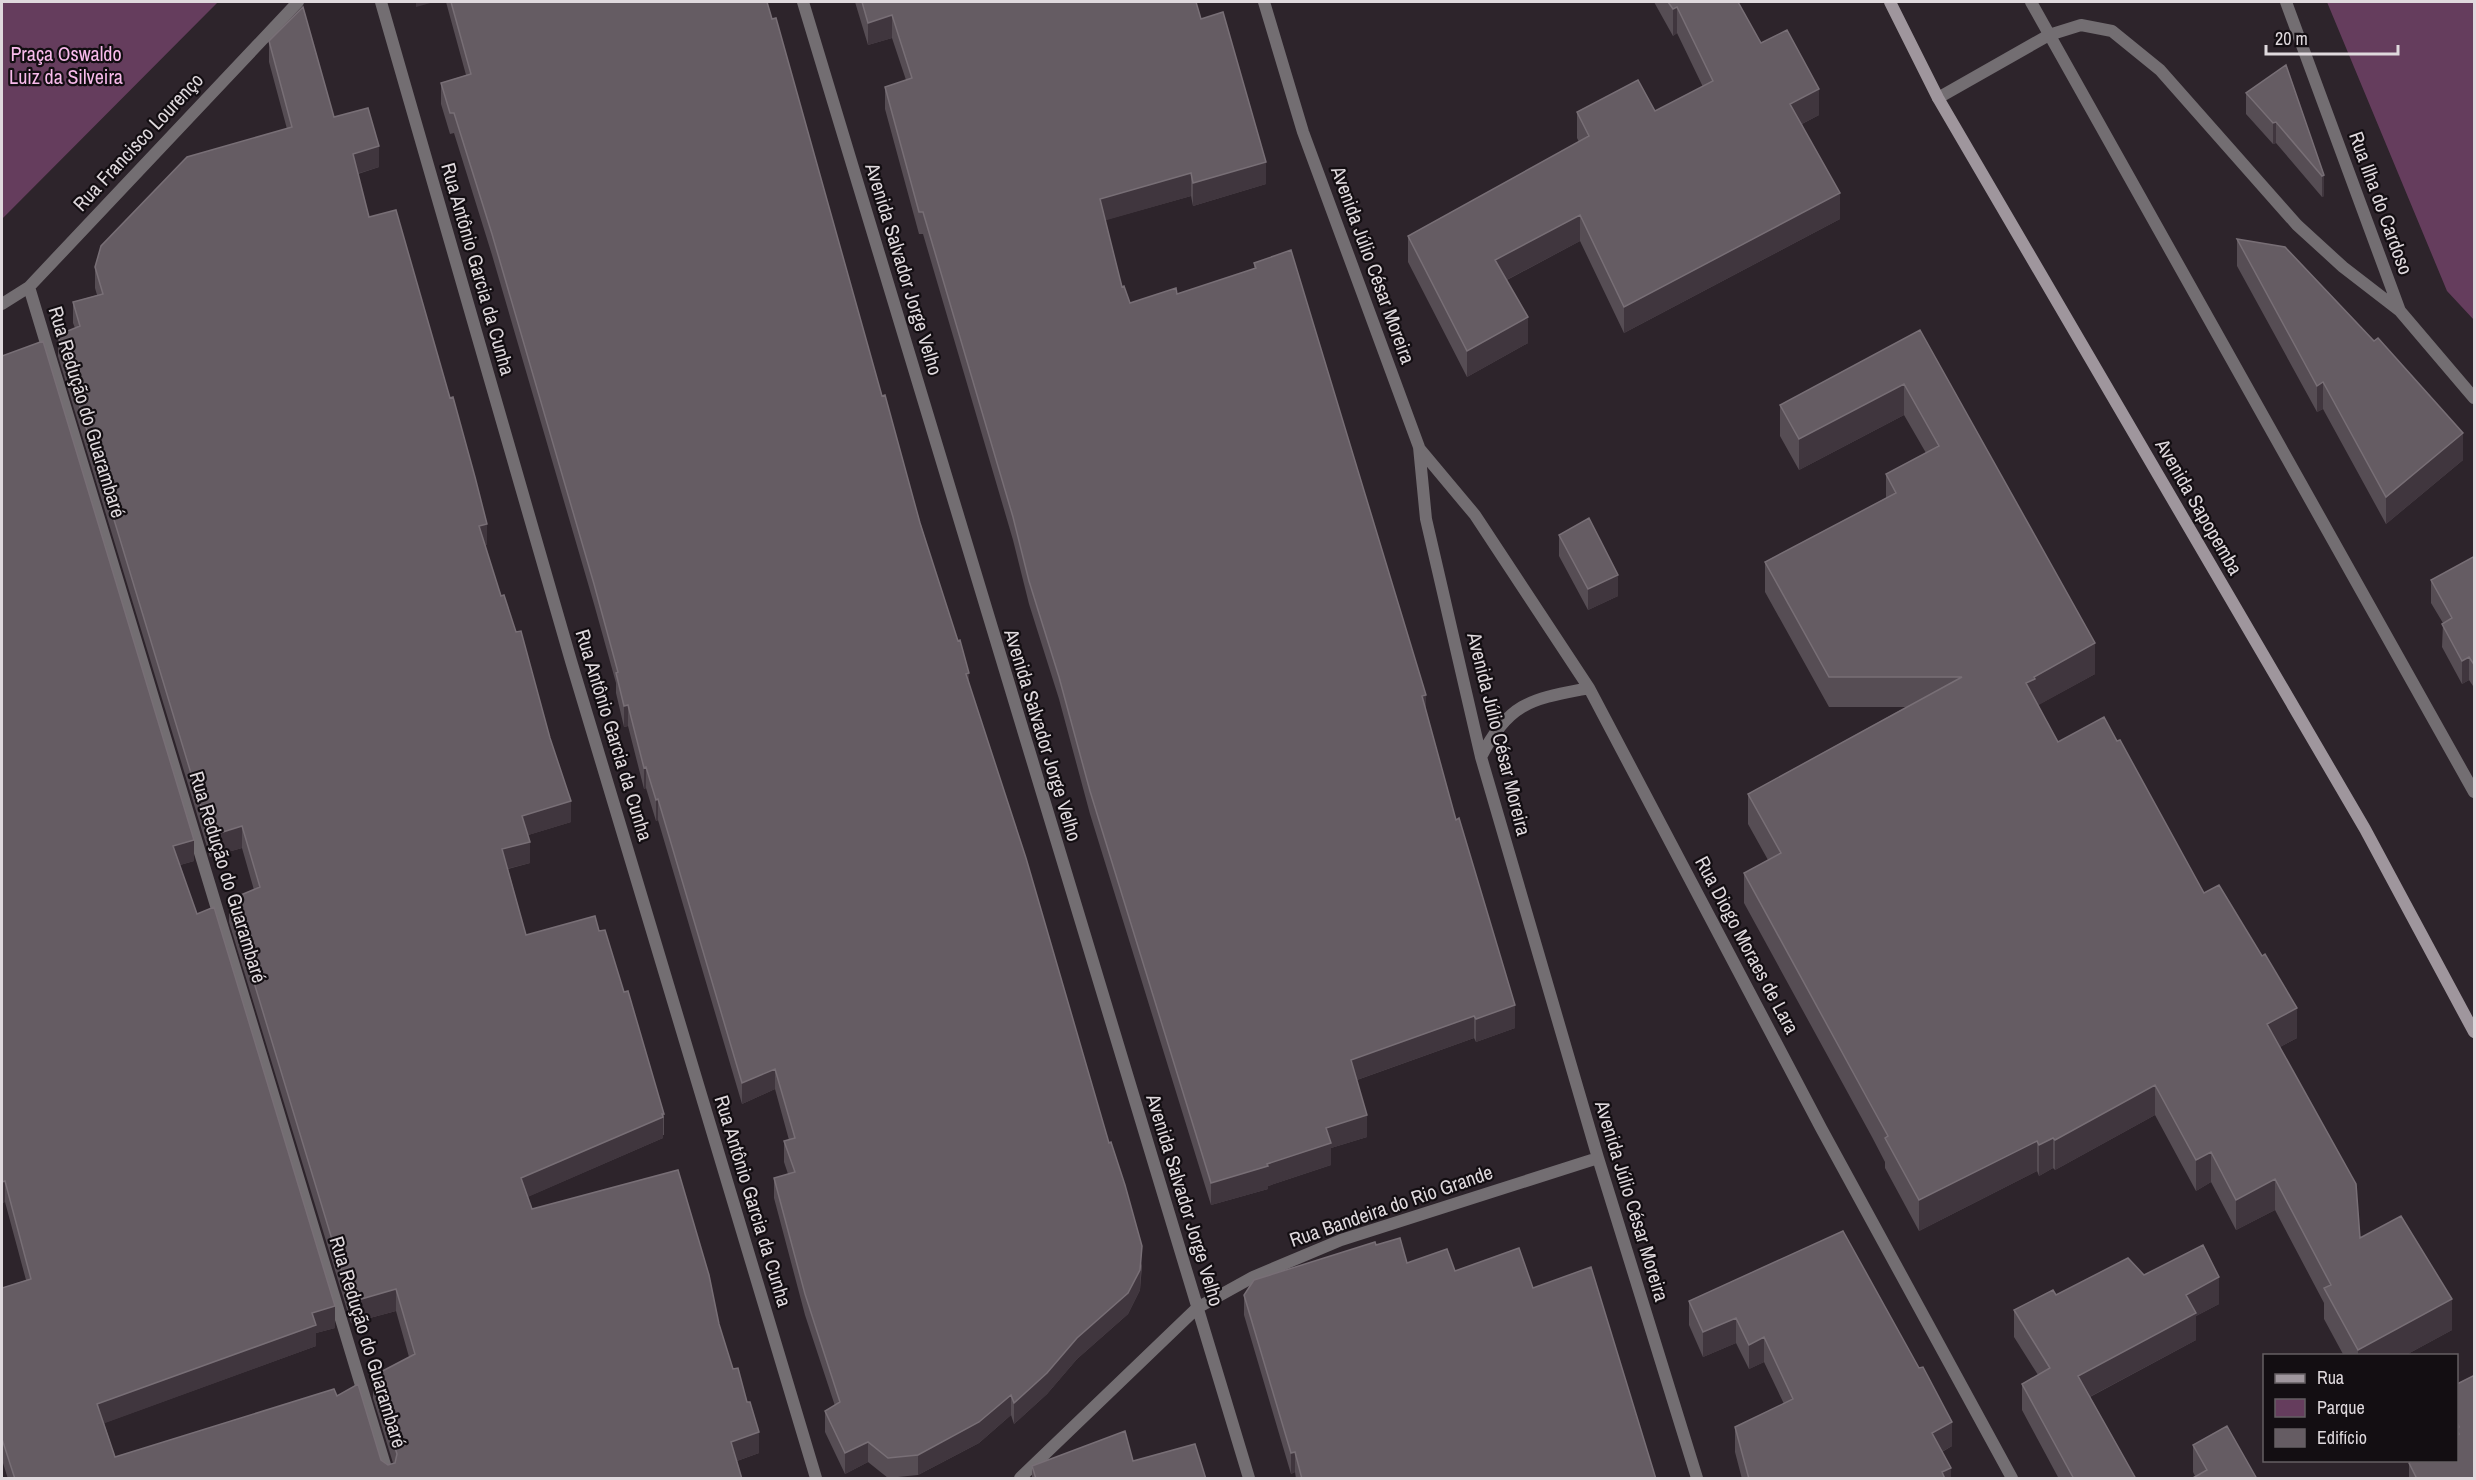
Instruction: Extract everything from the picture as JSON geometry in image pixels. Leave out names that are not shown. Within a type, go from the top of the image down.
[{"type":"main road","name":"Avenida Sapopemba","points":[[1890,2],[1938,98],[2365,829],[2475,1032]]},
{"type":"street","name":"Rua Francisco Lourenço","points":[[2,304],[29,287],[298,2]]},
{"type":"street","name":"Rua Antônio Garcia da Cunha","points":[[381,2],[571,661],[816,1479]]},
{"type":"street","name":"Avenida Salvador Jorge Velho","points":[[803,2],[1249,1479]]},
{"type":"street","name":"Avenida Júlio César Moreira","points":[[1264,2],[1303,132],[1419,447],[1426,519],[1481,756],[1598,1158],[1697,1479]]},
{"type":"street","points":[[2031,2],[2475,792]]},
{"type":"street","name":"Rua Ilha do Cardoso","points":[[2286,2],[2400,311],[2475,398]]},
{"type":"street","points":[[1938,98],[2049,35],[2081,26],[2112,30],[2160,70],[2296,225],[2343,267],[2400,311]]},
{"type":"street","name":"Rua Redução do Guarambaré","points":[[29,287],[389,1479]]},
{"type":"street","name":"Rua Diogo Moraes de Lara","points":[[1419,447],[1475,515],[1589,688],[1821,1128],[2012,1479]]},
{"type":"street","points":[[1481,756],[1492,735],[1511,713],[1536,698],[1589,688]]},
{"type":"street","name":"Rua Bandeira do Rio Grande","points":[[1020,1479],[1197,1308],[1253,1277],[1341,1240],[1598,1158]]},
{"type":"green space","name":"Praça Oswaldo Luiz da Silveira","points":[[2,2],[218,2],[2,219]]},
{"type":"green space","points":[[2327,2],[2474,2],[2474,320],[2447,291]]},
{"type":"building","points":[[451,2],[767,2],[772,19],[776,18],[882,396],[885,395],[920,523],[958,641],[960,640],[969,673],[966,674],[1026,858],[1109,1143],[1111,1142],[1125,1185],[1142,1246],[1140,1270],[1128,1293],[1077,1338],[1047,1373],[1014,1403],[1011,1395],[979,1422],[918,1455],[888,1458],[868,1442],[845,1453],[825,1411],[840,1402],[805,1294],[774,1178],[795,1172],[784,1141],[795,1138],[775,1069],[742,1083],[658,799],[656,800],[646,767],[644,768],[628,705],[624,706],[616,673],[618,672],[594,584],[492,234],[454,113],[450,113],[441,83],[471,74]]},
{"type":"building","points":[[862,2],[1196,2],[1201,19],[1223,12],[1266,162],[1193,183],[1191,173],[1100,199],[1122,287],[1124,286],[1130,303],[1176,288],[1177,294],[1256,268],[1254,263],[1291,250],[1426,695],[1422,696],[1456,820],[1459,818],[1515,1005],[1476,1019],[1474,1016],[1351,1060],[1367,1115],[1326,1128],[1331,1143],[1267,1164],[1268,1166],[1211,1183],[1090,791],[1059,677],[1029,581],[1013,517],[923,212],[919,212],[885,87],[912,78],[892,15],[868,23]]},
{"type":"building","points":[[1668,2],[1738,2],[1761,43],[1787,30],[1819,89],[1790,104],[1840,193],[1624,307],[1580,215],[1495,260],[1528,317],[1467,351],[1408,236],[1589,136],[1577,112],[1638,80],[1655,111],[1713,81],[1677,7],[1673,9]]},
{"type":"building","points":[[303,7],[334,117],[368,108],[379,146],[353,154],[369,217],[396,210],[475,477],[487,524],[479,526],[501,596],[504,595],[516,632],[521,631],[550,738],[571,801],[522,816],[530,842],[502,849],[526,935],[595,916],[599,931],[605,930],[624,992],[628,991],[664,1114],[662,1114],[663,1117],[521,1178],[532,1209],[678,1170],[709,1275],[719,1324],[733,1369],[738,1368],[747,1402],[750,1402],[759,1432],[731,1442],[742,1479],[15,1479],[2,1439],[2,1288],[31,1279],[5,1181],[2,1182],[2,356],[43,341],[194,840],[173,846],[197,914],[214,907],[335,1306],[312,1313],[316,1325],[97,1404],[115,1457],[334,1389],[337,1396],[358,1384],[381,1460],[388,1465],[395,1463],[397,1454],[373,1376],[415,1354],[396,1289],[351,1302],[229,900],[260,887],[242,826],[210,836],[58,335],[80,326],[73,302],[103,294],[95,267],[101,246],[187,157],[292,127],[269,41]]},
{"type":"building","points":[[2286,65],[2324,175],[2322,176],[2276,122],[2273,123],[2246,93]]},
{"type":"building","points":[[2237,239],[2285,247],[2374,341],[2378,338],[2463,433],[2386,497],[2323,382],[2317,386]]},
{"type":"building","points":[[1920,330],[2095,643],[2026,683],[2058,742],[2104,717],[2117,741],[2120,740],[2204,893],[2219,885],[2262,956],[2265,954],[2297,1008],[2267,1024],[2356,1184],[2360,1238],[2401,1216],[2452,1299],[2358,1350],[2324,1288],[2331,1285],[2275,1179],[2236,1200],[2211,1152],[2196,1160],[2155,1085],[2055,1140],[2053,1138],[2039,1145],[2037,1141],[1919,1200],[1885,1138],[1888,1136],[1744,873],[1781,853],[1748,794],[1962,677],[1829,677],[1765,562],[1896,493],[1886,474],[1939,446],[1904,384],[1799,439],[1780,405]]},
{"type":"building","points":[[1589,518],[1618,575],[1588,589],[1559,535]]},
{"type":"building","points":[[2475,556],[2475,666],[2469,657],[2462,661],[2442,624],[2452,618],[2431,580]]},
{"type":"building","points":[[1843,1231],[1919,1368],[1923,1367],[1952,1422],[1932,1433],[1951,1468],[1942,1472],[1945,1479],[1749,1479],[1735,1427],[1793,1399],[1764,1337],[1749,1345],[1736,1318],[1703,1332],[1689,1301]]},
{"type":"building","points":[[1400,1238],[1407,1263],[1447,1249],[1455,1271],[1519,1248],[1533,1288],[1591,1267],[1656,1479],[1302,1479],[1295,1452],[1291,1453],[1244,1295],[1254,1280],[1375,1242],[1376,1245]]},
{"type":"building","points":[[2203,1245],[2219,1277],[2186,1295],[2196,1313],[2078,1376],[2136,1479],[2074,1479],[2022,1384],[2050,1368],[2014,1310],[2053,1290],[2056,1295],[2128,1258],[2144,1275]]},
{"type":"building","points":[[2475,1375],[2475,1479],[2417,1479],[2410,1462],[2458,1462],[2458,1384]]},
{"type":"building","points":[[2227,1426],[2257,1479],[2191,1479],[2207,1470],[2193,1445]]},
{"type":"building","points":[[1125,1431],[1133,1461],[1195,1444],[1206,1479],[1036,1479],[1032,1466]]}]
